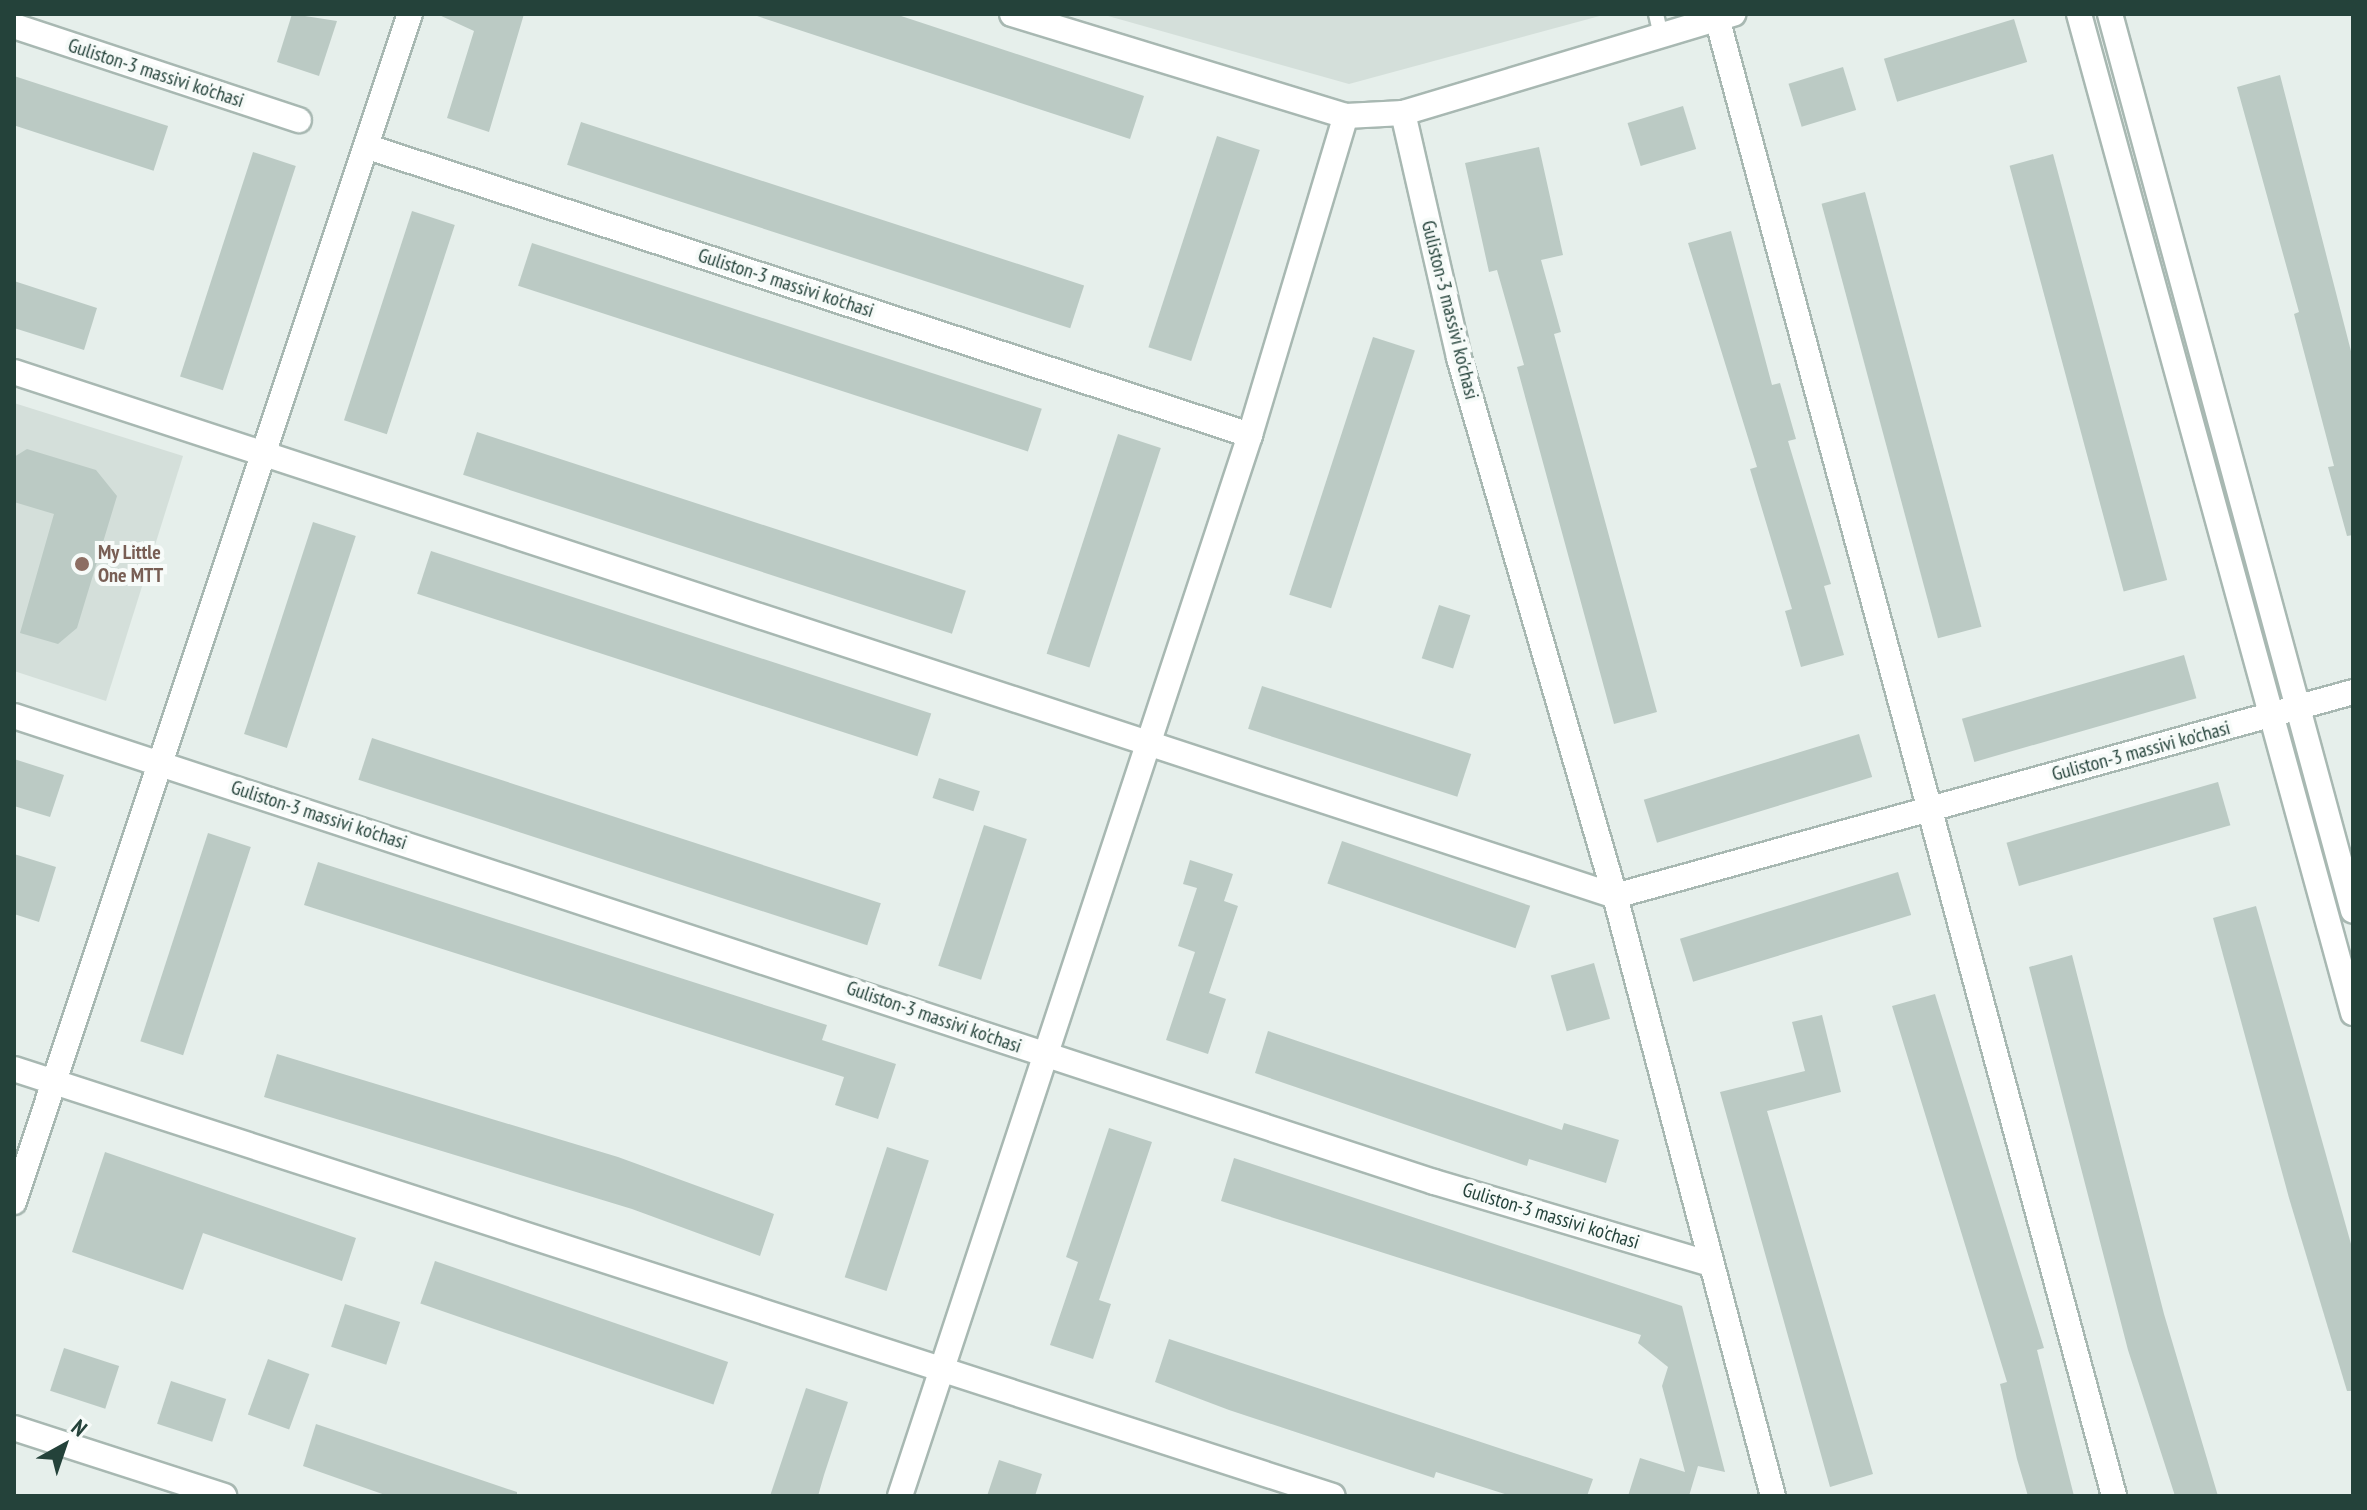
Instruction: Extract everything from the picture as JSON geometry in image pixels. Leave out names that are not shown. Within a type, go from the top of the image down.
[{"type":"street","points":[[14,1202],[410,14]]},
{"type":"street","points":[[1012,14],[1346,116],[1403,113],[1658,25],[1725,16],[1928,809],[2114,1496]]},
{"type":"street","points":[[2079,14],[2353,1013]]},
{"type":"street","points":[[2110,14],[2353,911]]},
{"type":"street","name":"Guliston-3 massivi ko'chasi","points":[[14,26],[299,120]]},
{"type":"street","name":"Guliston-3 massivi ko'chasi","points":[[1403,113],[1459,358],[1615,896],[1773,1496]]},
{"type":"street","points":[[900,1496],[1250,435],[1346,116]]},
{"type":"street","name":"Guliston-3 massivi ko'chasi","points":[[368,147],[1250,435]]},
{"type":"street","points":[[14,372],[1615,896]]},
{"type":"street","name":"Guliston-3 massivi ko'chasi","points":[[1615,896],[2353,692]]},
{"type":"street","name":"Guliston-3 massivi ko'chasi","points":[[14,716],[1046,1055],[1710,1264]]},
{"type":"street","points":[[14,1069],[1333,1496]]},
{"type":"street","points":[[14,1428],[224,1496]]},
{"type":"shaded area","points":[[1101,14],[1607,14],[1349,84]]},
{"type":"shaded area","name":"My Little One MTT","points":[[14,403],[183,456],[106,701],[14,671]]},
{"type":"building","points":[[292,14],[337,21],[319,76],[277,62]]},
{"type":"building","points":[[437,14],[524,14],[489,132],[447,118],[474,31]]},
{"type":"building","points":[[751,14],[895,14],[1144,96],[1130,139]]},
{"type":"building","points":[[2014,19],[2027,62],[1897,102],[1884,59]]},
{"type":"building","points":[[1843,67],[1856,110],[1802,127],[1788,84]]},
{"type":"building","points":[[2280,75],[2353,359],[2353,535],[2347,536],[2328,467],[2334,466],[2294,314],[2299,312],[2237,87]]},
{"type":"building","points":[[14,76],[168,126],[154,171],[14,125]]},
{"type":"building","points":[[1683,106],[1696,149],[1641,166],[1628,123]]},
{"type":"building","points":[[581,122],[1084,285],[1070,328],[567,165]]},
{"type":"building","points":[[1217,136],[1260,150],[1191,361],[1148,347]]},
{"type":"building","points":[[1539,147],[1563,255],[1541,260],[1561,332],[1554,334],[1657,712],[1614,724],[1517,367],[1524,365],[1497,270],[1489,272],[1465,163]]},
{"type":"building","points":[[253,152],[296,166],[223,390],[180,376]]},
{"type":"building","points":[[2053,154],[2167,580],[2124,592],[2010,166]]},
{"type":"building","points":[[1865,192],[1981,627],[1938,638],[1822,204]]},
{"type":"building","points":[[412,211],[455,225],[387,434],[344,420]]},
{"type":"building","points":[[1731,231],[1772,385],[1780,383],[1796,439],[1788,441],[1831,584],[1824,586],[1844,655],[1801,667],[1785,611],[1792,609],[1750,469],[1757,467],[1688,243]]},
{"type":"building","points":[[532,243],[1042,409],[1028,451],[518,286]]},
{"type":"building","points":[[14,281],[97,308],[84,350],[14,328]]},
{"type":"building","points":[[1373,337],[1415,351],[1331,608],[1289,595]]},
{"type":"building","points":[[477,432],[966,591],[952,634],[463,475]]},
{"type":"building","points":[[1118,434],[1161,448],[1089,668],[1047,654]]},
{"type":"building","points":[[27,449],[96,470],[117,496],[77,628],[58,644],[20,633],[54,514],[14,502],[14,457]]},
{"type":"building","points":[[313,522],[356,536],[287,748],[244,734]]},
{"type":"building","points":[[431,551],[931,714],[917,756],[417,594]]},
{"type":"building","points":[[1439,605],[1470,615],[1453,668],[1422,658]]},
{"type":"building","points":[[2184,655],[2196,698],[1974,762],[1962,719]]},
{"type":"building","points":[[1262,686],[1471,754],[1457,797],[1248,729]]},
{"type":"building","points":[[1859,734],[1872,777],[1657,843],[1644,800]]},
{"type":"building","points":[[372,738],[881,903],[867,945],[358,780]]},
{"type":"building","points":[[14,759],[64,775],[50,817],[14,806]]},
{"type":"building","points":[[939,778],[980,791],[973,811],[933,798]]},
{"type":"building","points":[[2218,782],[2230,825],[2019,886],[2007,843]]},
{"type":"building","points":[[984,825],[1027,839],[981,980],[938,966]]},
{"type":"building","points":[[208,833],[251,847],[183,1055],[140,1041]]},
{"type":"building","points":[[1342,841],[1530,906],[1516,948],[1327,884]]},
{"type":"building","points":[[14,854],[56,867],[39,922],[14,914]]},
{"type":"building","points":[[1190,860],[1233,874],[1224,901],[1238,906],[1209,993],[1226,999],[1208,1054],[1166,1040],[1195,952],[1178,946],[1197,888],[1183,884]]},
{"type":"building","points":[[318,862],[827,1025],[822,1040],[896,1064],[878,1119],[835,1105],[844,1077],[304,905]]},
{"type":"building","points":[[1898,872],[1911,915],[1693,982],[1680,939]]},
{"type":"building","points":[[2256,906],[2353,1251],[2353,1391],[2347,1391],[2289,1198],[2213,918]]},
{"type":"building","points":[[2072,955],[2164,1314],[2218,1496],[2175,1496],[2128,1350],[2029,967]]},
{"type":"building","points":[[1594,963],[1610,1019],[1567,1031],[1551,975]]},
{"type":"building","points":[[1935,994],[2044,1348],[2037,1350],[2074,1496],[2028,1496],[2017,1459],[2000,1384],[2007,1382],[1892,1006]]},
{"type":"building","points":[[1822,1015],[1841,1092],[1767,1111],[1873,1474],[1830,1487],[1720,1092],[1805,1071],[1792,1022]]},
{"type":"building","points":[[1268,1031],[1562,1130],[1564,1123],[1619,1140],[1606,1183],[1529,1159],[1527,1166],[1255,1073]]},
{"type":"building","points":[[277,1054],[618,1157],[774,1214],[760,1256],[632,1209],[264,1097]]},
{"type":"building","points":[[1109,1128],[1152,1142],[1099,1300],[1111,1304],[1093,1359],[1050,1345],[1078,1262],[1066,1257]]},
{"type":"building","points":[[887,1147],[929,1161],[887,1291],[845,1277]]},
{"type":"building","points":[[105,1152],[356,1238],[342,1281],[203,1233],[183,1290],[72,1252]]},
{"type":"building","points":[[1234,1158],[1682,1306],[1725,1472],[1698,1466],[1689,1496],[1628,1496],[1640,1458],[1685,1472],[1662,1386],[1668,1367],[1638,1343],[1641,1335],[1221,1201]]},
{"type":"building","points":[[435,1261],[728,1362],[713,1404],[420,1304]]},
{"type":"building","points":[[345,1304],[400,1322],[386,1365],[331,1347]]},
{"type":"building","points":[[1169,1339],[1593,1479],[1587,1496],[1511,1496],[1436,1472],[1434,1478],[1155,1382]]},
{"type":"building","points":[[64,1348],[119,1366],[105,1409],[50,1391]]},
{"type":"building","points":[[268,1359],[309,1374],[289,1429],[248,1414]]},
{"type":"building","points":[[171,1381],[226,1399],[212,1442],[157,1424]]},
{"type":"building","points":[[806,1388],[848,1402],[818,1496],[770,1496]]},
{"type":"building","points":[[316,1424],[517,1492],[517,1496],[388,1496],[303,1466]]},
{"type":"building","points":[[999,1460],[1042,1474],[1035,1496],[987,1496]]},
{"type":"place","name":"My Little One MTT","points":[[82,564]]}]
